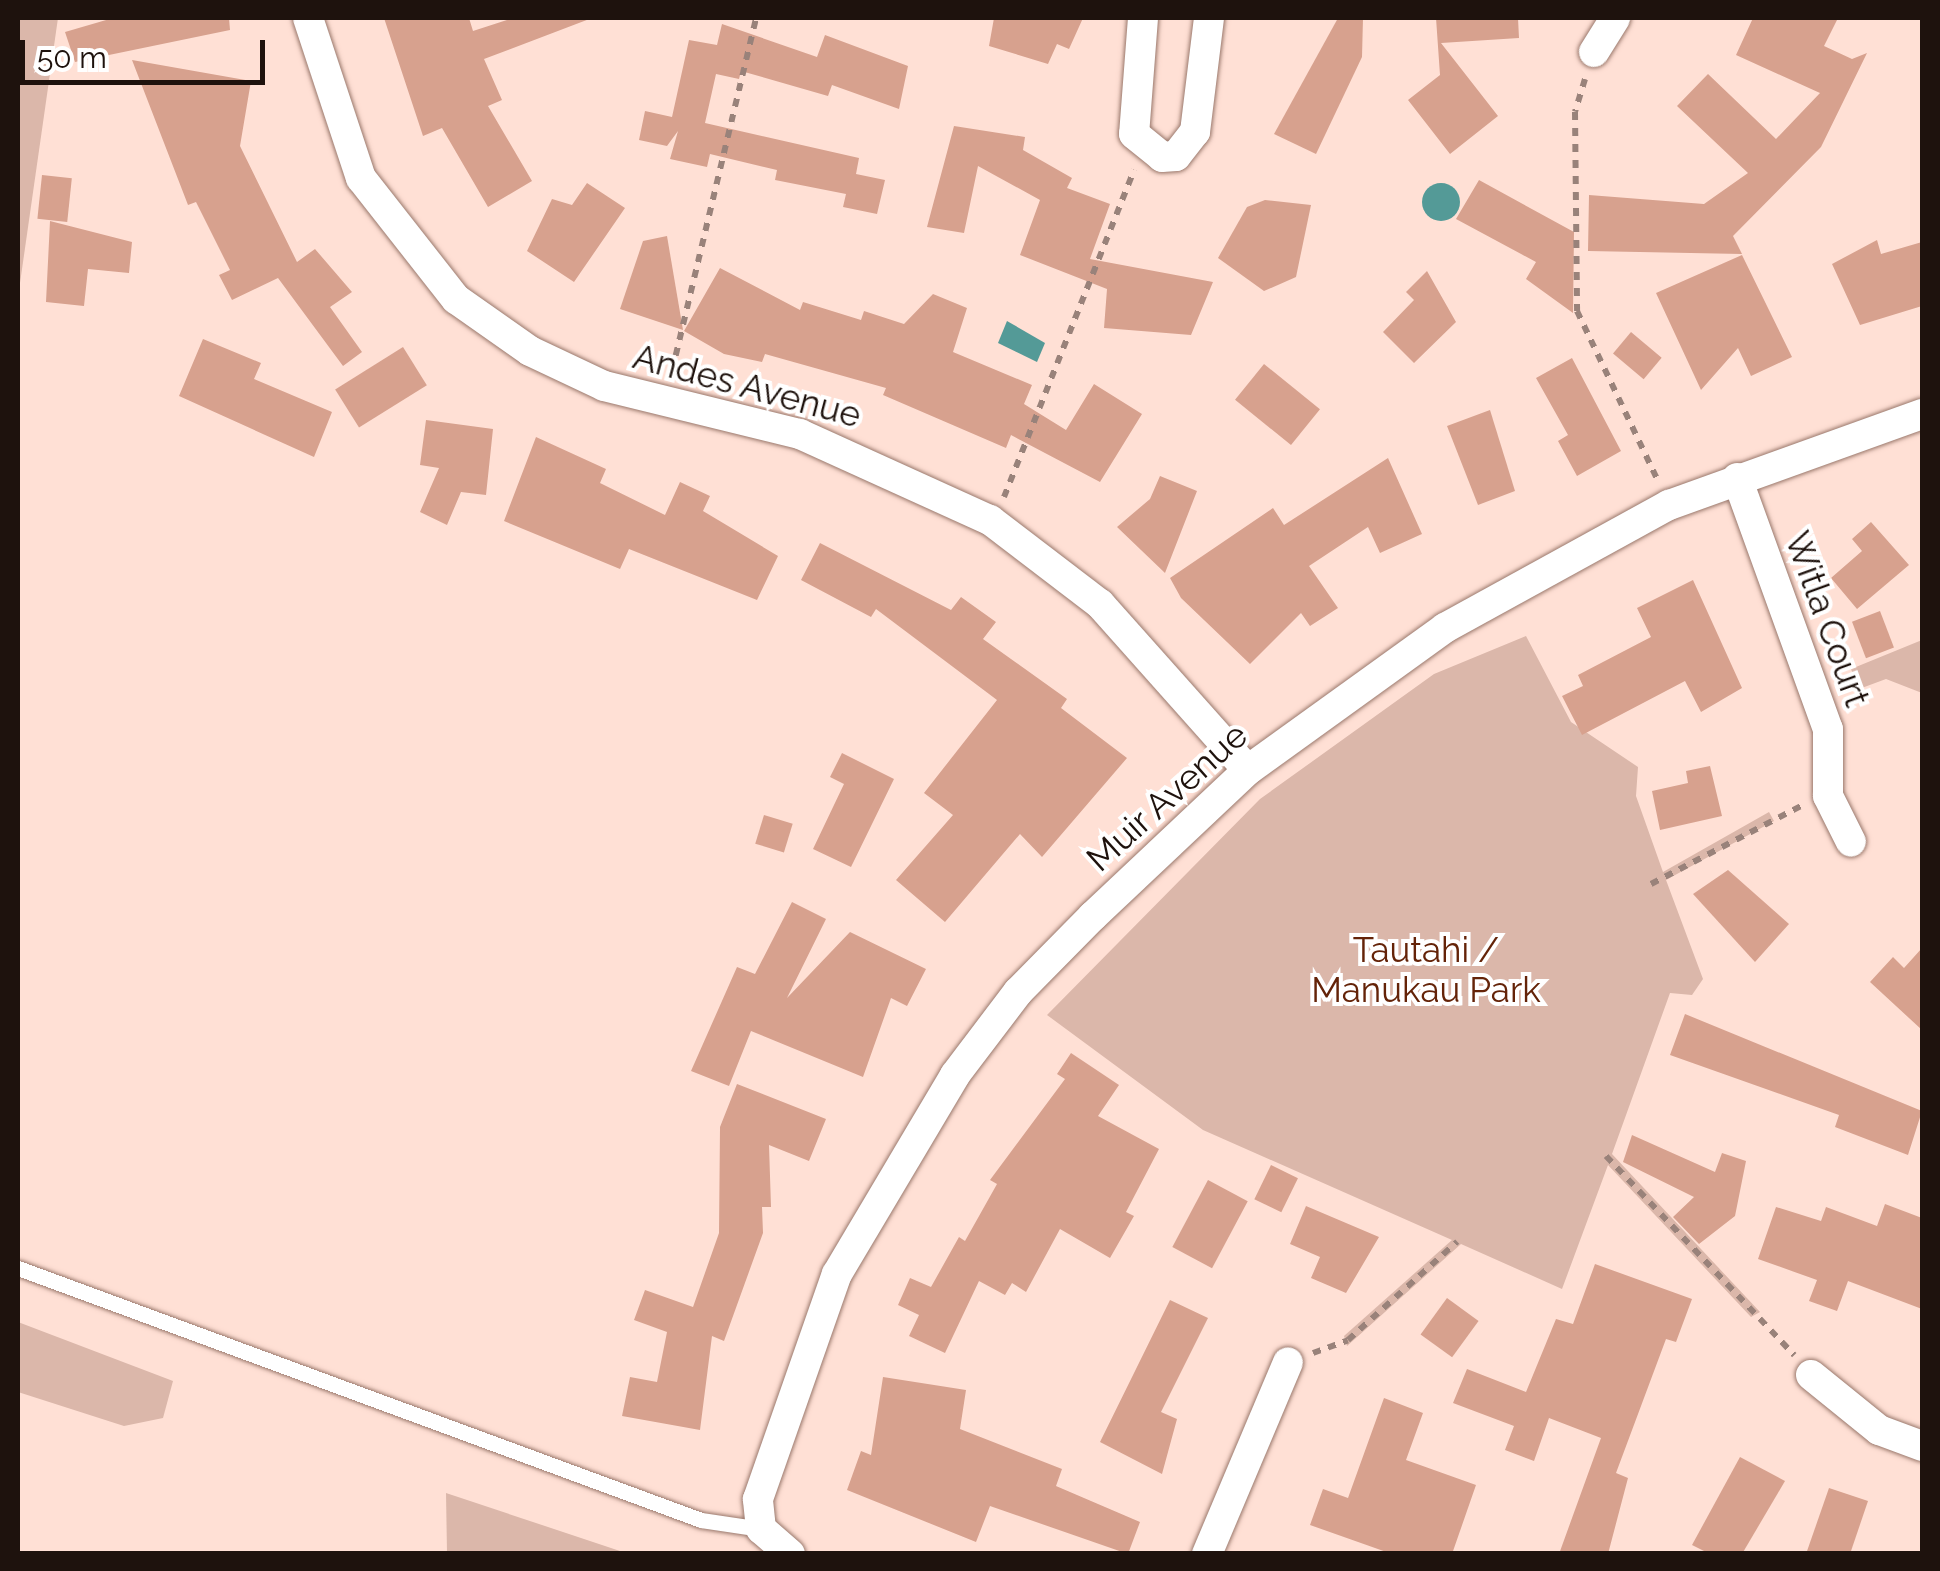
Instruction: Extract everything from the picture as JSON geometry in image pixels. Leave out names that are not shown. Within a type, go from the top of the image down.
[{"type":"street","name":"Andes Avenue","points":[[308,18],[361,178],[412,250],[456,298],[530,352],[664,406],[800,434],[990,520],[1100,604],[1248,770]]},
{"type":"street","points":[[1143,18],[1138,144],[1162,157],[1190,146],[1208,18]]},
{"type":"street","points":[[1594,52],[1615,18]]},
{"type":"street","name":"Muir Avenue","points":[[761,1528],[758,1498],[801,1362],[895,1167],[1018,992],[1248,770],[1445,628],[1670,505],[1922,414]]},
{"type":"street","name":"Witla Court","points":[[1737,478],[1828,729],[1828,796],[1851,842]]},
{"type":"street","points":[[1208,1554],[1288,1362]]},
{"type":"street","points":[[1811,1375],[1879,1430],[1922,1446]]},
{"type":"street","points":[[761,1528],[790,1554]]},
{"type":"lane","points":[[18,1268],[701,1520],[761,1528]]},
{"type":"path","points":[[664,406],[756,18]]},
{"type":"path","points":[[1594,52],[1575,112],[1577,311],[1670,505]]},
{"type":"path","points":[[990,520],[1077,327],[1138,144]]},
{"type":"path","points":[[1651,884],[1828,796]]},
{"type":"path","points":[[1606,1156],[1811,1375]]},
{"type":"path","points":[[1288,1362],[1348,1340],[1457,1242]]},
{"type":"green space","points":[[18,18],[58,18],[18,297]]},
{"type":"green space","name":"Tautahi / Manukau Park","points":[[1526,636],[1571,722],[1638,767],[1636,796],[1663,872],[1769,812],[1774,821],[1666,880],[1703,979],[1692,995],[1670,993],[1612,1154],[1760,1312],[1751,1317],[1608,1165],[1562,1289],[1461,1244],[1347,1346],[1344,1336],[1452,1240],[1203,1130],[1047,1015],[1260,799],[1434,674]]},
{"type":"green space","points":[[1922,640],[1922,693],[1886,679],[1859,689],[1851,669]]},
{"type":"green space","points":[[18,1322],[173,1381],[163,1418],[124,1426],[18,1392]]},
{"type":"green space","points":[[446,1493],[626,1553],[447,1553]]},
{"type":"water","points":[[1441,183],[1454,189],[1460,202],[1454,215],[1441,221],[1428,215],[1422,202],[1428,189]]},
{"type":"water","points":[[1007,321],[1045,343],[1037,362],[998,343]]},
{"type":"building","points":[[113,18],[229,18],[230,30],[75,62],[65,32]]},
{"type":"building","points":[[384,18],[469,18],[473,31],[513,18],[592,18],[484,59],[502,100],[488,106],[532,181],[488,207],[442,128],[423,136]]},
{"type":"building","points":[[994,18],[1083,18],[1069,49],[1057,44],[1048,64],[989,46]]},
{"type":"building","points":[[1338,18],[1363,18],[1362,57],[1316,154],[1274,134]]},
{"type":"building","points":[[1436,18],[1518,18],[1519,38],[1441,43],[1498,116],[1450,154],[1408,100],[1440,75]]},
{"type":"building","points":[[1753,18],[1838,18],[1824,46],[1852,59],[1867,53],[1821,147],[1733,236],[1742,254],[1588,251],[1589,195],[1704,204],[1748,173],[1677,106],[1708,74],[1776,139],[1820,93],[1736,55]]},
{"type":"building","points":[[722,24],[817,57],[825,35],[908,66],[899,109],[832,85],[828,96],[741,71],[739,79],[716,74],[705,123],[859,158],[856,174],[885,180],[877,214],[843,207],[846,194],[775,180],[777,170],[710,154],[707,167],[670,159],[678,131],[667,146],[639,140],[645,111],[672,117],[689,40],[717,45]]},
{"type":"building","points":[[132,60],[251,81],[240,146],[297,262],[315,249],[352,292],[330,307],[362,352],[343,366],[278,278],[232,300],[219,275],[230,270],[196,202],[188,205]]},
{"type":"building","points":[[954,126],[1025,137],[1023,150],[1072,178],[1067,188],[1110,204],[1090,259],[1213,282],[1191,335],[1104,328],[1107,289],[1020,255],[1040,200],[978,166],[964,233],[927,227]]},
{"type":"building","points":[[42,175],[72,178],[67,222],[37,219]]},
{"type":"building","points":[[1479,180],[1574,232],[1573,313],[1526,279],[1536,262],[1456,219]]},
{"type":"building","points":[[587,183],[625,208],[574,282],[527,251],[552,199],[572,205]]},
{"type":"building","points":[[1265,200],[1311,205],[1296,277],[1264,291],[1218,258],[1247,207]]},
{"type":"building","points":[[50,221],[132,242],[129,273],[88,269],[84,306],[46,302]]},
{"type":"building","points":[[667,236],[683,330],[620,309],[643,241]]},
{"type":"building","points":[[1877,240],[1881,254],[1922,242],[1922,306],[1860,325],[1832,264]]},
{"type":"building","points":[[1742,255],[1792,357],[1751,376],[1738,348],[1701,390],[1656,293]]},
{"type":"building","points":[[720,268],[800,310],[803,302],[861,320],[864,311],[904,324],[933,294],[967,308],[953,352],[1032,385],[1024,404],[1066,430],[1094,384],[1142,414],[1100,482],[1011,435],[1006,448],[883,395],[886,388],[765,354],[762,362],[724,354],[684,331]]},
{"type":"building","points":[[1427,271],[1456,322],[1414,363],[1383,332],[1414,300],[1406,292]]},
{"type":"building","points":[[1631,332],[1662,358],[1644,379],[1613,353]]},
{"type":"building","points":[[203,339],[261,363],[254,379],[332,412],[314,457],[179,396]]},
{"type":"building","points":[[403,347],[427,385],[359,428],[335,389]]},
{"type":"building","points":[[1572,358],[1621,451],[1577,476],[1558,441],[1568,435],[1536,378]]},
{"type":"building","points":[[1264,364],[1320,409],[1291,445],[1235,400]]},
{"type":"building","points":[[1490,410],[1515,491],[1478,505],[1447,426]]},
{"type":"building","points":[[426,420],[493,429],[486,495],[461,492],[447,525],[420,512],[439,468],[420,465]]},
{"type":"building","points":[[536,437],[606,469],[600,483],[665,515],[680,482],[710,496],[703,511],[778,556],[757,600],[629,549],[620,569],[504,521]]},
{"type":"building","points":[[1388,458],[1422,534],[1380,553],[1368,527],[1309,566],[1338,608],[1310,626],[1301,613],[1250,664],[1181,598],[1170,578],[1273,508],[1284,525]]},
{"type":"building","points":[[1160,476],[1197,491],[1165,573],[1117,527],[1150,499]]},
{"type":"building","points":[[1871,522],[1909,565],[1857,609],[1831,578],[1862,551],[1852,539]]},
{"type":"building","points":[[820,543],[951,610],[961,597],[996,622],[983,639],[1067,699],[1061,708],[1127,758],[1042,857],[1020,834],[945,922],[896,880],[953,815],[924,793],[997,700],[876,609],[871,617],[801,580]]},
{"type":"building","points":[[1693,580],[1742,688],[1701,712],[1685,681],[1582,735],[1562,696],[1583,686],[1578,675],[1651,637],[1637,608]]},
{"type":"building","points":[[1880,611],[1894,647],[1866,658],[1852,622]]},
{"type":"building","points":[[842,753],[894,779],[851,867],[813,849],[844,784],[830,777]]},
{"type":"building","points":[[1710,766],[1722,816],[1660,830],[1652,791],[1688,783],[1686,771]]},
{"type":"building","points":[[764,815],[793,824],[784,852],[755,844]]},
{"type":"building","points":[[1728,870],[1789,924],[1755,962],[1693,894]]},
{"type":"building","points":[[792,902],[826,919],[787,998],[850,932],[926,969],[907,1006],[891,998],[863,1077],[751,1031],[729,1086],[691,1071],[737,967],[755,974]]},
{"type":"building","points":[[1922,948],[1922,1030],[1870,982],[1893,957],[1904,968]]},
{"type":"building","points":[[1685,1014],[1922,1111],[1908,1155],[1835,1127],[1839,1115],[1670,1055]]},
{"type":"building","points":[[1071,1053],[1119,1085],[1098,1116],[1159,1149],[1126,1212],[1134,1216],[1110,1258],[1060,1229],[1026,1292],[1012,1283],[1005,1295],[979,1281],[945,1353],[909,1336],[919,1315],[898,1305],[910,1278],[931,1287],[959,1237],[965,1241],[997,1184],[990,1180],[1065,1079],[1057,1074]]},
{"type":"building","points":[[737,1084],[826,1119],[809,1161],[769,1145],[771,1207],[762,1207],[763,1233],[724,1341],[712,1336],[700,1430],[622,1416],[630,1377],[657,1382],[667,1332],[634,1320],[645,1290],[693,1307],[719,1233],[720,1127]]},
{"type":"building","points":[[1632,1135],[1715,1172],[1722,1153],[1746,1161],[1735,1216],[1699,1244],[1673,1217],[1694,1197],[1623,1162]]},
{"type":"building","points":[[1271,1165],[1298,1178],[1281,1212],[1254,1199]]},
{"type":"building","points":[[1208,1180],[1248,1201],[1212,1268],[1172,1247]]},
{"type":"building","points":[[1885,1204],[1922,1218],[1922,1309],[1848,1281],[1837,1311],[1809,1301],[1817,1280],[1758,1259],[1776,1207],[1821,1221],[1826,1207],[1877,1226]]},
{"type":"building","points":[[1306,1206],[1379,1237],[1346,1293],[1311,1278],[1320,1257],[1290,1244]]},
{"type":"building","points":[[1595,1264],[1692,1299],[1676,1342],[1666,1339],[1616,1473],[1628,1478],[1608,1554],[1559,1554],[1601,1438],[1549,1418],[1534,1461],[1505,1450],[1514,1426],[1453,1403],[1467,1369],[1526,1392],[1556,1319],[1573,1324]]},
{"type":"building","points":[[1447,1298],[1479,1321],[1452,1357],[1421,1334]]},
{"type":"building","points":[[1170,1300],[1208,1318],[1161,1412],[1177,1419],[1162,1474],[1100,1442]]},
{"type":"building","points":[[883,1377],[966,1390],[960,1429],[1062,1469],[1056,1486],[1140,1522],[1128,1554],[990,1506],[976,1542],[847,1490],[861,1451],[871,1455]]},
{"type":"building","points":[[1384,1398],[1423,1413],[1406,1460],[1476,1485],[1452,1554],[1392,1554],[1310,1525],[1323,1489],[1348,1498]]},
{"type":"building","points":[[1740,1457],[1785,1481],[1742,1554],[1710,1554],[1692,1545]]},
{"type":"building","points":[[1829,1488],[1868,1501],[1850,1554],[1806,1554]]}]
